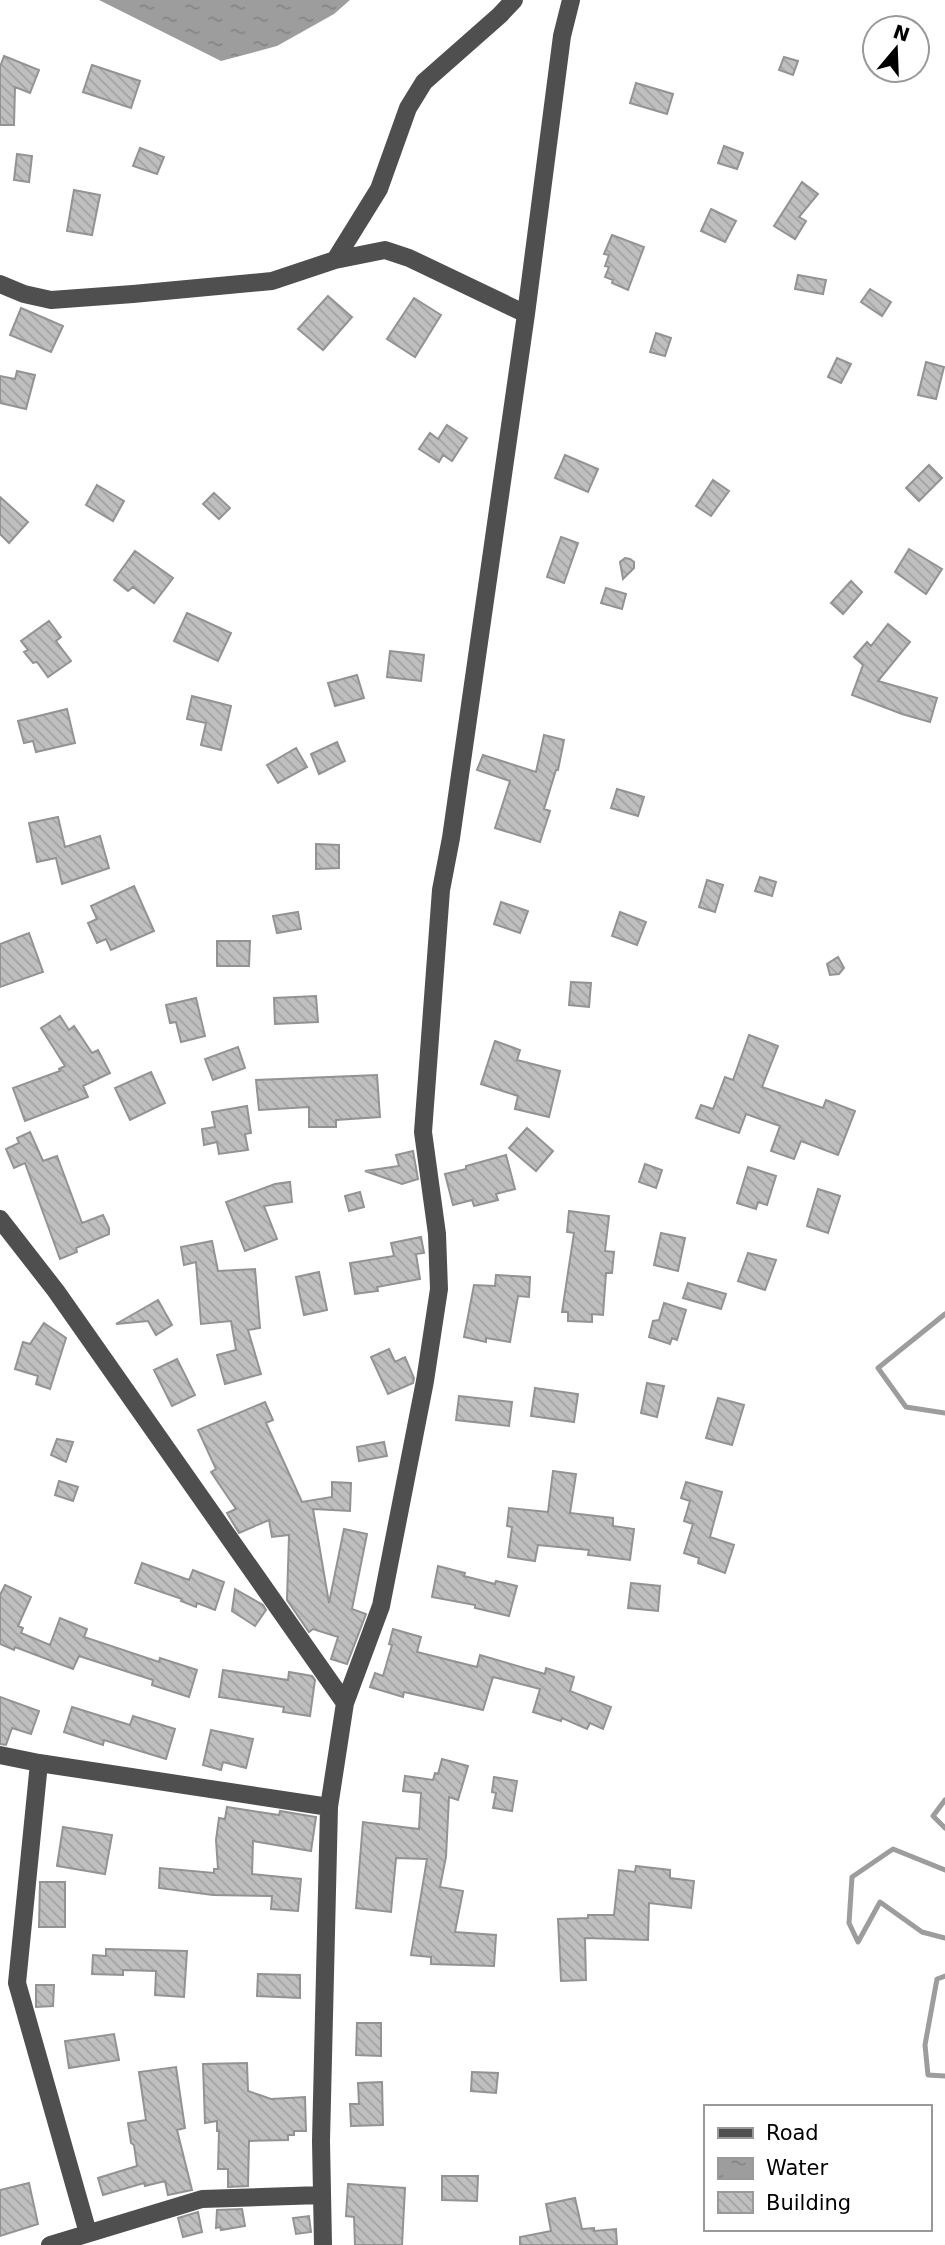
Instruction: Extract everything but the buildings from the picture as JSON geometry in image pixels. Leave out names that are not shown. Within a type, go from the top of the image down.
[{"type":"street","points":[[335,260],[379,189],[408,108],[424,82],[514,0]]},
{"type":"street","points":[[323,2245],[321,2195],[330,1807],[345,1703],[381,1606],[425,1381],[439,1289],[437,1234],[423,1132],[441,890],[451,838],[526,314],[562,36],[571,0]]},
{"type":"street","points":[[0,284],[23,294],[51,300],[120,295],[272,281],[335,260],[385,250],[408,258],[526,314]]},
{"type":"street","points":[[0,1219],[57,1292],[345,1703]]},
{"type":"street","points":[[0,1755],[330,1807]]},
{"type":"street","points":[[39,1763],[17,1983],[89,2233]]},
{"type":"street","points":[[50,2245],[202,2199],[321,2195]]},
{"type":"water","points":[[99,0],[350,0],[334,14],[277,46],[221,61]]},
{"type":"waterway","points":[[945,1314],[878,1368],[906,1407],[945,1413]]},
{"type":"waterway","points":[[945,1800],[933,1816],[945,1828]]},
{"type":"waterway","points":[[945,1870],[893,1849],[852,1877],[849,1923],[858,1942],[880,1902],[922,1932],[945,1938]]},
{"type":"waterway","points":[[945,1976],[937,1979],[925,2045],[928,2075],[945,2076]]}]
